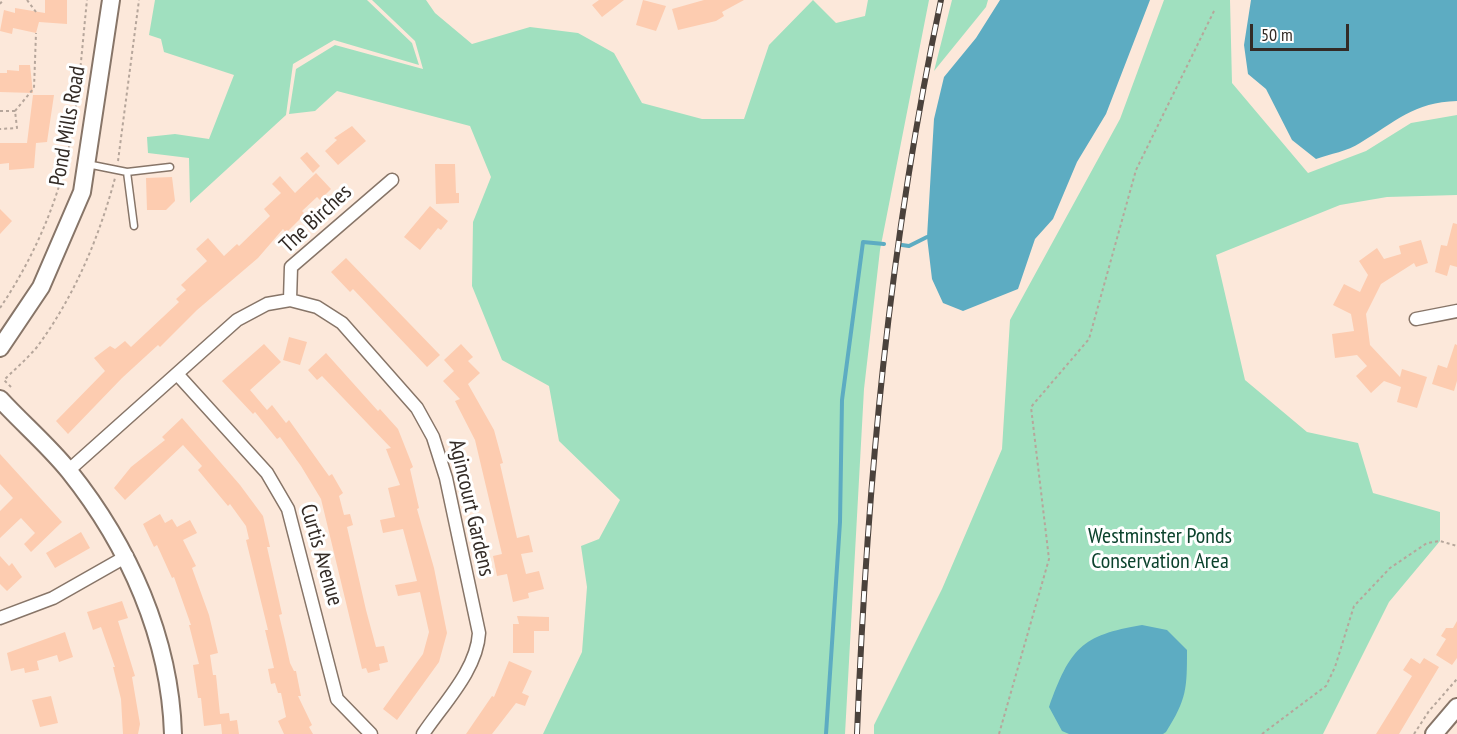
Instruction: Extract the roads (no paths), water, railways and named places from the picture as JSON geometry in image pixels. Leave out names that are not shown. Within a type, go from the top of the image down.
[{"type":"street","name":"Pond Mills Road","points":[[0,348],[41,286],[82,192],[111,0]]},
{"type":"street","name":"The Birches","points":[[290,300],[291,267],[392,180]]},
{"type":"street","name":"Agincourt Gardens","points":[[69,470],[237,320],[267,304],[290,300],[317,307],[342,323],[417,408],[434,437],[446,478],[479,633],[478,648],[470,665],[423,734]]},
{"type":"street","points":[[1416,319],[1453,310],[1457,312]]},
{"type":"street","name":"Curtis Avenue","points":[[178,375],[267,473],[288,509],[337,699],[371,734]]},
{"type":"street","points":[[8,396],[69,470],[127,556],[156,634],[172,703],[173,734]]},
{"type":"street","points":[[0,618],[53,598],[127,556]]},
{"type":"street","points":[[1434,734],[1457,707]]},
{"type":"lane","points":[[86,164],[127,172],[170,167]]},
{"type":"lane","points":[[127,172],[134,226]]},
{"type":"water","points":[[1000,0],[1150,0],[1106,114],[1077,162],[1053,219],[1035,239],[1018,289],[963,311],[943,303],[932,279],[927,237],[934,119],[944,77],[976,38]]},
{"type":"water","points":[[1251,0],[1457,0],[1457,101],[1442,102],[1417,109],[1355,146],[1316,159],[1292,140],[1266,89],[1248,74],[1244,45]]},
{"type":"water","points":[[1142,625],[1167,630],[1187,650],[1187,674],[1182,702],[1166,732],[1163,734],[1069,734],[1062,731],[1049,707],[1072,658],[1091,640],[1121,629]]},
{"type":"waterway","points":[[902,245],[909,246],[927,237]]},
{"type":"waterway","points":[[826,734],[840,522],[842,400],[863,242],[884,244]]},
{"type":"railway","points":[[857,734],[867,548],[883,365],[907,183],[941,0]]},
{"type":"park label","name":"Westminster Ponds Conservation Area","points":[[1160,550]]}]
